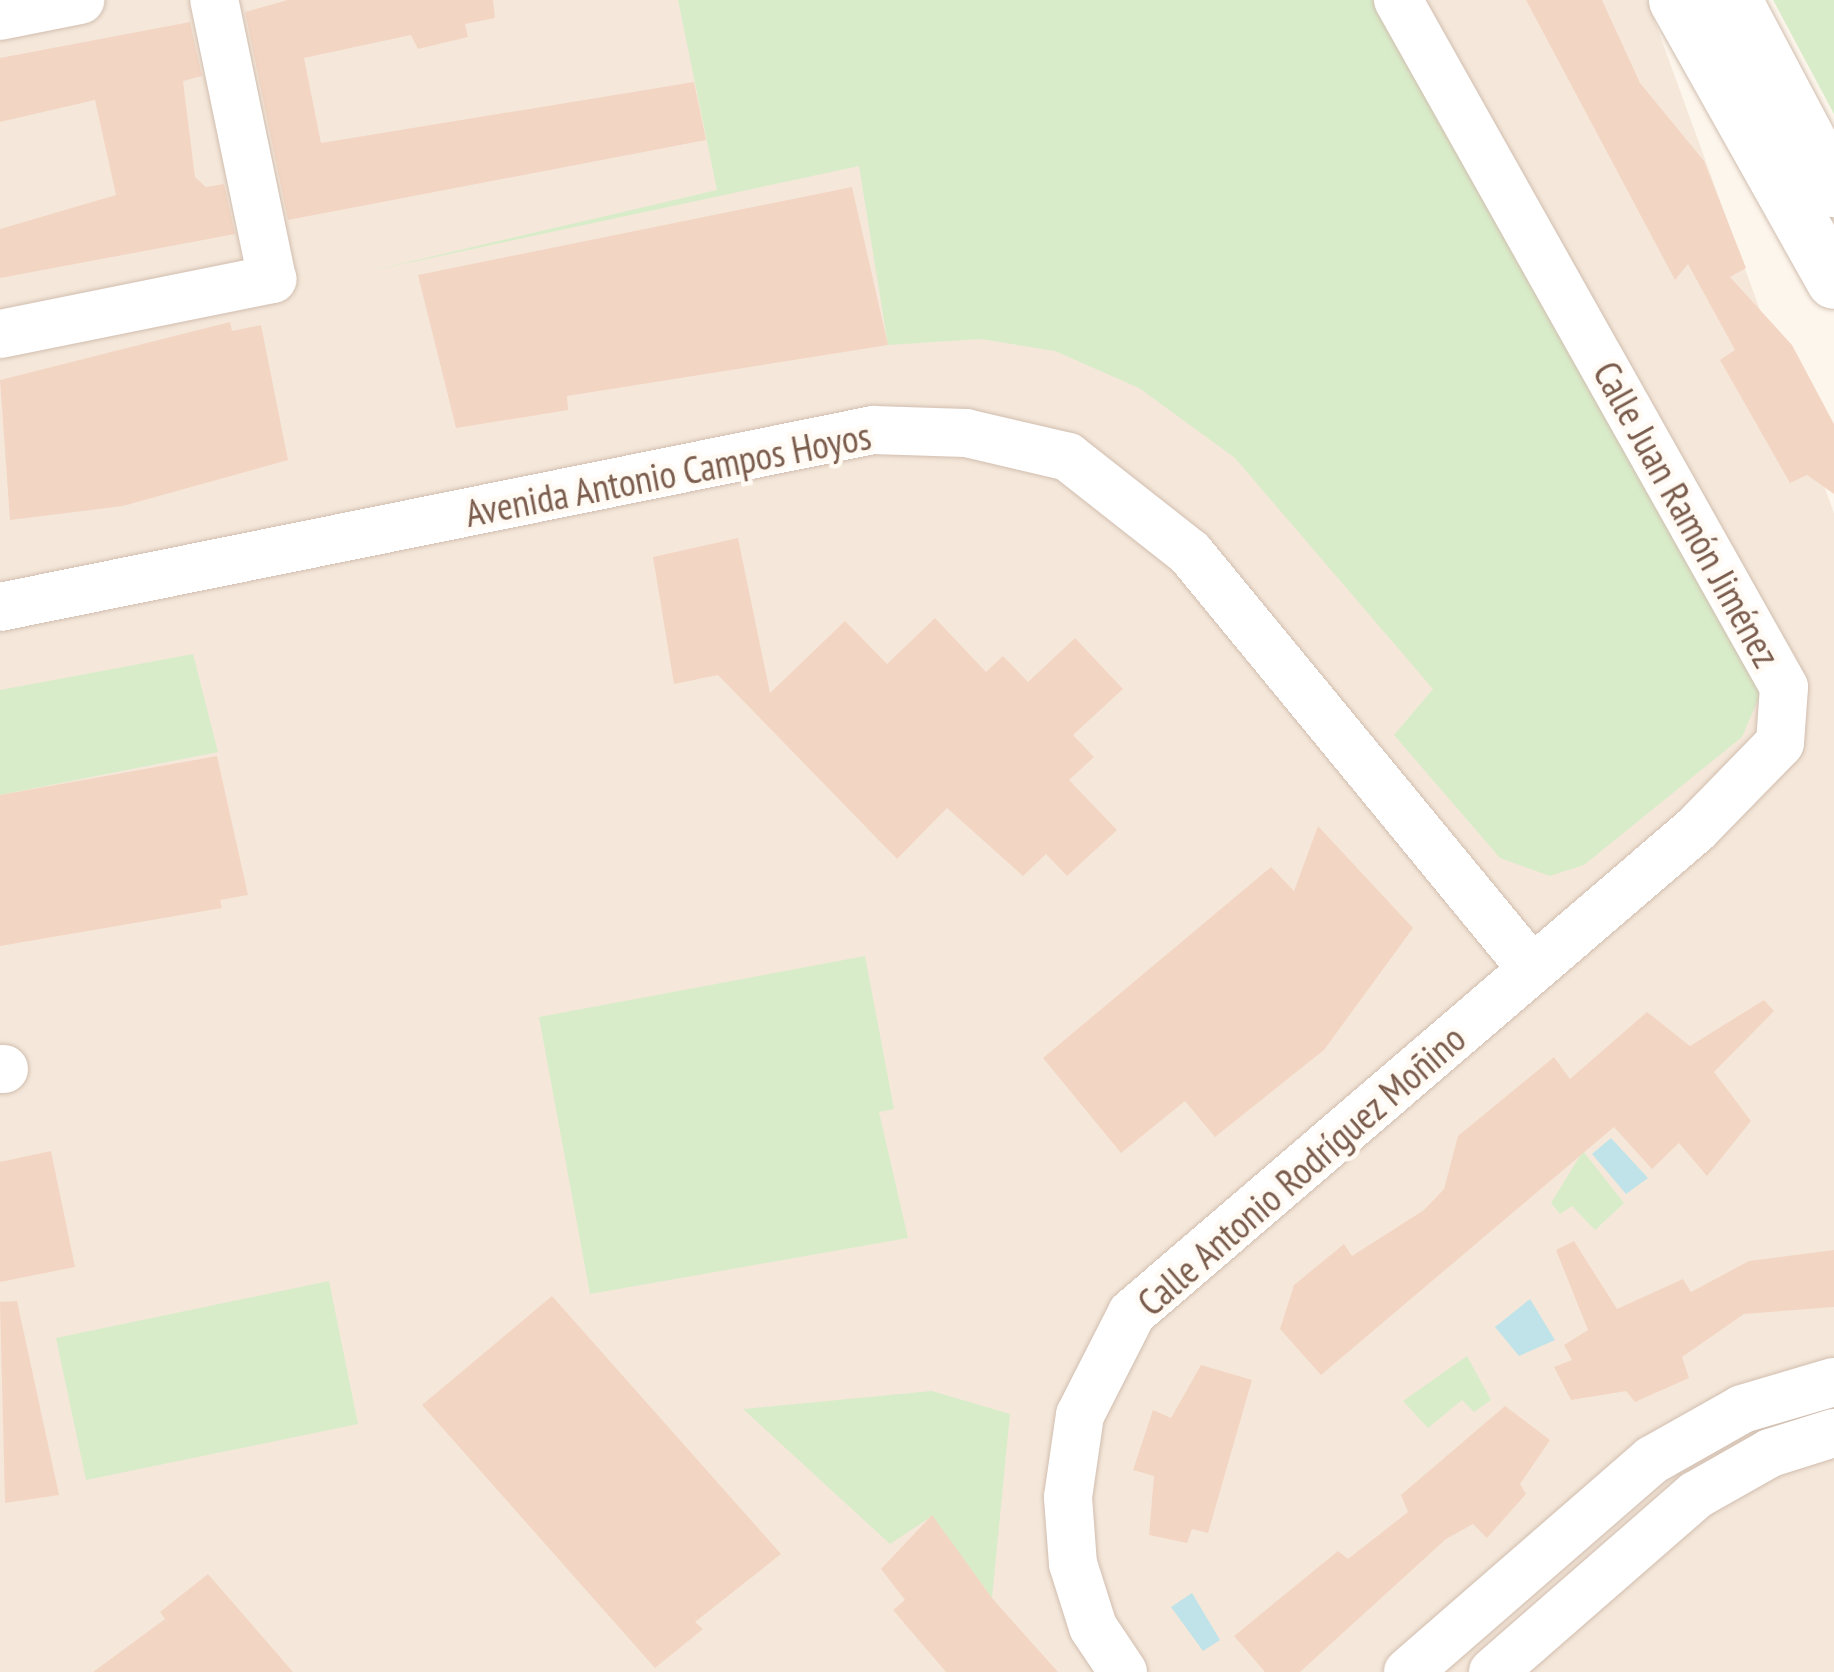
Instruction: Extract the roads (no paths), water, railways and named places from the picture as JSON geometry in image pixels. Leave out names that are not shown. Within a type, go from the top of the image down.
[{"type":"main road","points":[[1676,0],[1834,281]]},
{"type":"main road","points":[[1734,0],[1834,189]]},
{"type":"street","points":[[7,10],[80,0]]},
{"type":"street","points":[[0,334],[272,279],[214,0]]},
{"type":"street","name":"Calle Juan Ramón Jiménez","points":[[1398,0],[1784,687],[1780,743],[1696,830],[1532,969]]},
{"type":"street","name":"Avenida Antonio Campos Hoyos","points":[[0,607],[873,430],[983,437],[1068,457],[1190,554],[1532,969]]},
{"type":"street","name":"Calle Antonio Rodríguez Moñino","points":[[1123,1672],[1093,1627],[1073,1564],[1068,1497],[1080,1415],[1099,1368],[1132,1314],[1188,1259],[1532,969]]},
{"type":"street","points":[[1408,1672],[1652,1460],[1742,1409],[1834,1382]]},
{"type":"street","points":[[1494,1672],[1696,1495],[1770,1452],[1834,1433]]},
{"type":"water","points":[[1611,1138],[1648,1178],[1626,1194],[1592,1154]]},
{"type":"water","points":[[1530,1299],[1555,1340],[1519,1356],[1495,1327]]},
{"type":"water","points":[[1192,1593],[1220,1640],[1203,1651],[1171,1607]]}]
